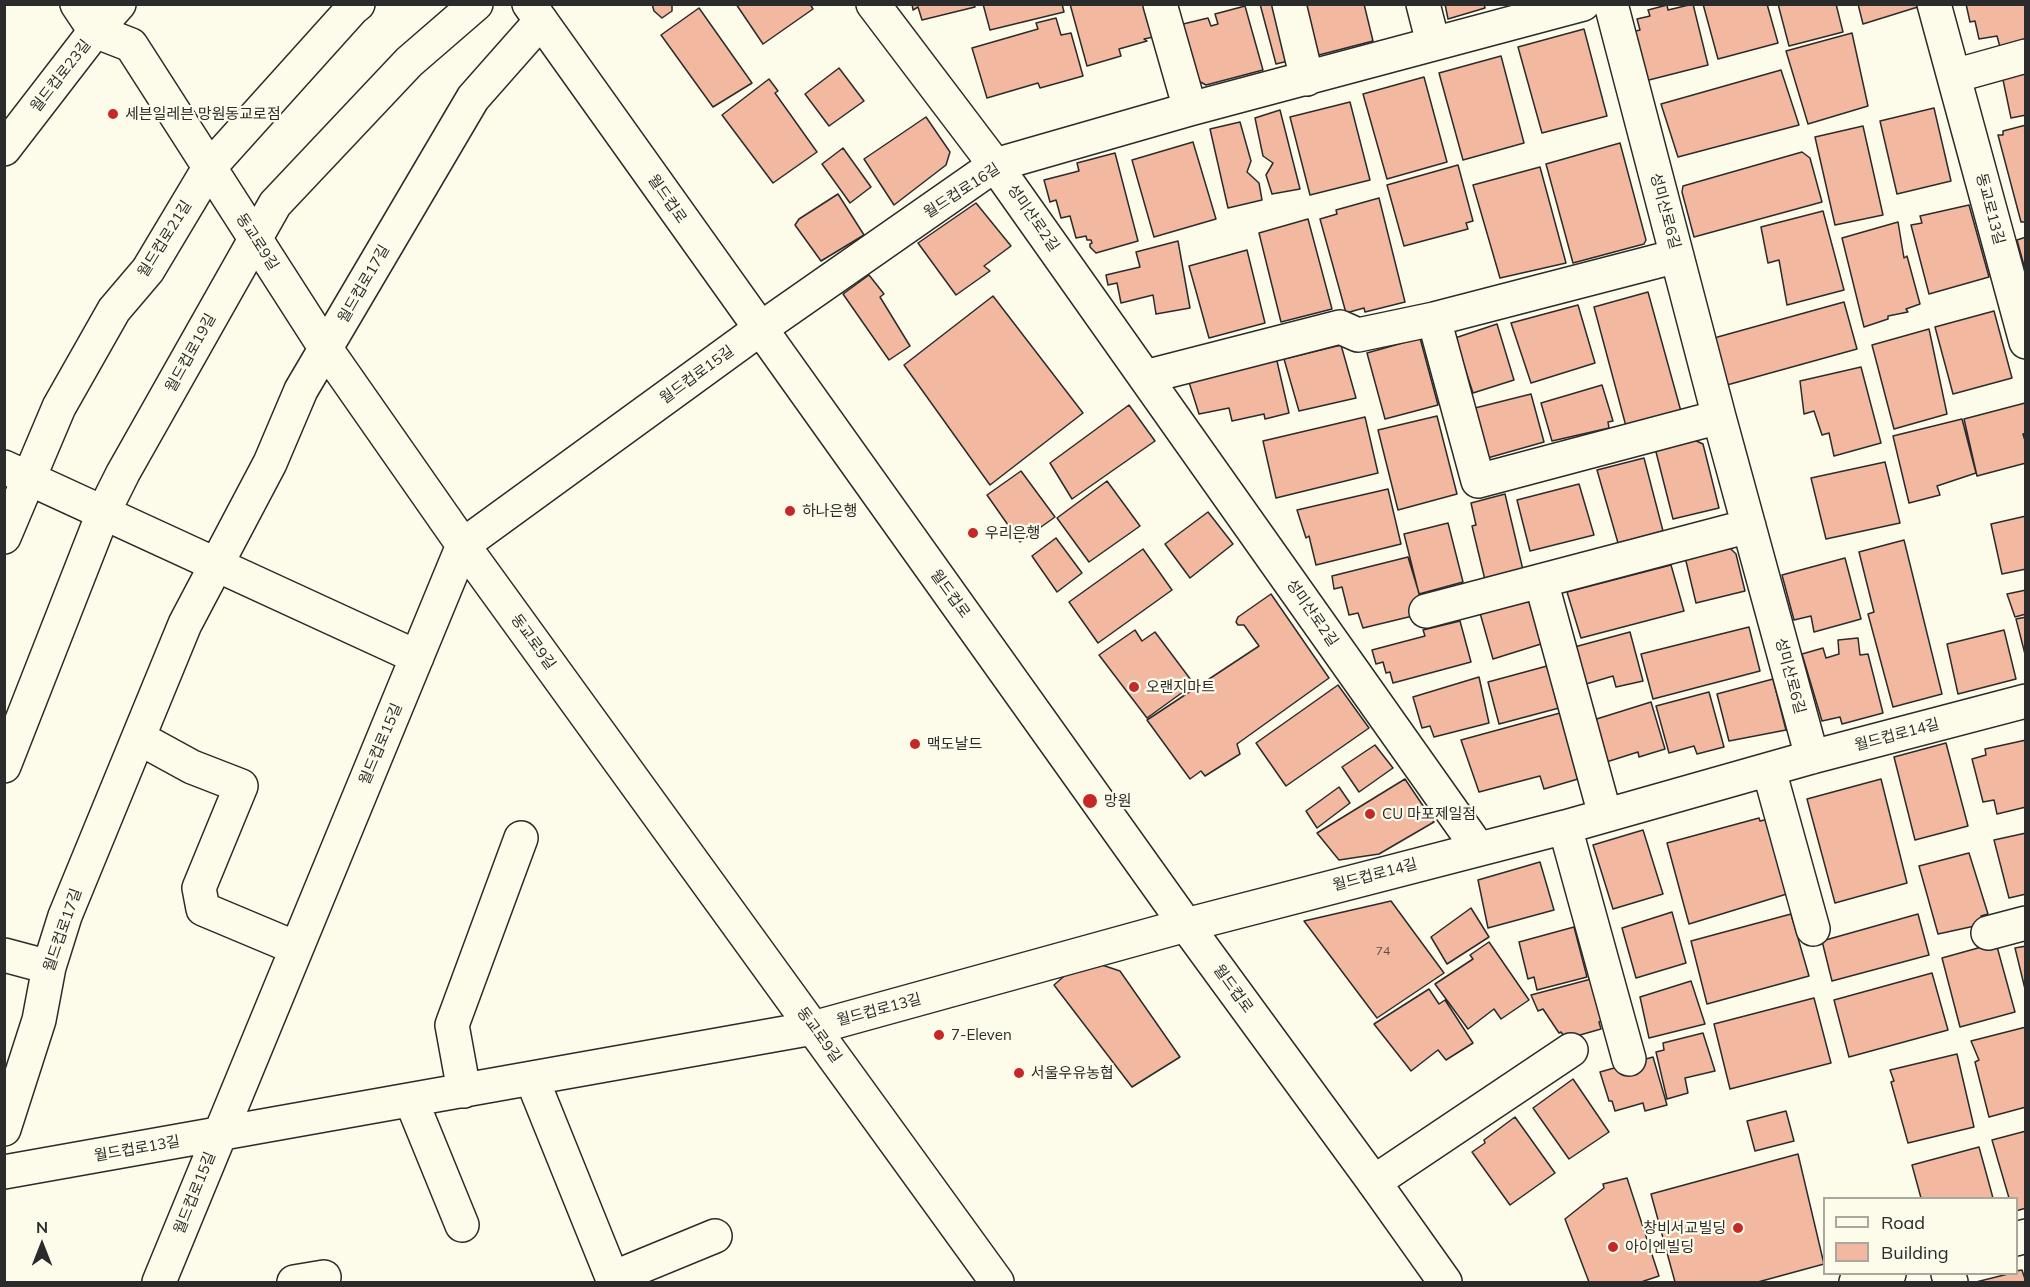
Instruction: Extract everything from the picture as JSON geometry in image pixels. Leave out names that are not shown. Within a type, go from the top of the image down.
[{"type":"street","points":[[77,4],[95,31]]},
{"type":"street","name":"월드컵로23길","points":[[4,149],[95,31],[119,4]]},
{"type":"street","name":"월드컵로19길","points":[[4,766],[104,511],[123,473],[275,204],[409,62],[476,4]]},
{"type":"street","name":"성미산로2길","points":[[873,4],[995,165],[1478,848]]},
{"type":"street","points":[[1161,4],[1190,109]]},
{"type":"street","points":[[1289,4],[1306,79]]},
{"type":"street","points":[[1423,4],[1433,43]]},
{"type":"street","name":"월드컵로16길","points":[[760,329],[995,165],[1190,109],[1583,4]]},
{"type":"street","name":"성미산로6길","points":[[1611,4],[1719,417],[1812,757]]},
{"type":"street","name":"동교로13길","points":[[1934,4],[2025,342]]},
{"type":"street","name":"월드컵로21길","points":[[4,537],[16,472],[59,407],[114,309],[148,270],[209,168],[354,6]]},
{"type":"street","name":"월드컵로","points":[[535,13],[1186,925],[1445,1282]]},
{"type":"street","name":"월드컵로17길","points":[[4,1129],[39,1020],[49,967],[65,916],[185,624],[270,464],[301,390],[473,98],[535,13]]},
{"type":"street","name":"동교로9길","points":[[95,31],[130,45],[326,349],[463,545],[998,1282]]},
{"type":"street","points":[[1954,76],[2025,56]]},
{"type":"street","points":[[1145,377],[1340,327],[1358,335],[1434,319],[1677,256]]},
{"type":"street","points":[[1434,319],[1478,481],[1719,417]]},
{"type":"street","name":"월드컵로15길","points":[[159,1282],[463,545],[760,329]]},
{"type":"street","points":[[16,472],[417,657]]},
{"type":"street","points":[[1426,611],[1749,526]]},
{"type":"street","points":[[1541,581],[1605,815]]},
{"type":"street","name":"월드컵로14길","points":[[1186,925],[1565,827],[1812,757],[2025,701]]},
{"type":"street","points":[[139,738],[192,767],[242,786],[200,888],[203,909],[296,948]]},
{"type":"street","points":[[1769,770],[1813,929]]},
{"type":"street","points":[[1565,827],[1629,1059]]},
{"type":"street","points":[[464,1091],[452,1025],[521,838]]},
{"type":"street","points":[[1988,933],[2025,923]]},
{"type":"street","name":"월드컵로13길","points":[[4,1172],[813,1028],[1186,925]]},
{"type":"street","points":[[4,956],[49,967]]},
{"type":"street","points":[[1374,1182],[1571,1050]]},
{"type":"street","points":[[531,1079],[614,1280],[715,1236]]},
{"type":"street","points":[[411,1100],[462,1225]]},
{"type":"street","points":[[1856,1282],[1885,1275]]},
{"type":"building","points":[[652,4],[672,4],[672,11],[662,18],[654,11]]},
{"type":"building","points":[[736,4],[810,4],[813,9],[763,44]]},
{"type":"building","points":[[912,4],[974,4],[975,7],[922,20],[918,7],[913,10]]},
{"type":"building","points":[[983,4],[1062,4],[1064,12],[990,30]]},
{"type":"building","points":[[1070,4],[1149,4],[1158,36],[1119,49],[1121,56],[1087,66]]},
{"type":"building","points":[[1260,4],[1286,4],[1300,58],[1276,64]]},
{"type":"building","points":[[1302,4],[1364,4],[1373,41],[1315,56]]},
{"type":"building","points":[[1445,4],[1484,4],[1485,8],[1448,19]]},
{"type":"building","points":[[1693,4],[1708,65],[1645,81],[1632,32],[1640,30],[1637,19],[1650,16],[1648,10],[1667,5],[1668,10]]},
{"type":"building","points":[[1703,4],[1767,4],[1778,43],[1718,59]]},
{"type":"building","points":[[1778,4],[1836,4],[1843,32],[1789,46]]},
{"type":"building","points":[[1858,4],[1920,4],[1921,6],[1863,24]]},
{"type":"building","points":[[1966,4],[2026,4],[2026,39],[2000,47],[1997,36],[1979,39],[1975,21],[1970,22]]},
{"type":"building","points":[[1245,6],[1263,70],[1206,85],[1193,78],[1179,25],[1208,18],[1211,26],[1218,24],[1215,14]]},
{"type":"building","points":[[699,8],[752,83],[713,107],[661,35]]},
{"type":"building","points":[[1056,18],[1061,35],[1071,33],[1083,76],[1040,88],[1038,83],[987,98],[972,48],[1038,29],[1036,23]]},
{"type":"building","points":[[1584,29],[1607,116],[1542,133],[1518,47]]},
{"type":"building","points":[[1852,33],[1868,106],[1808,124],[1786,51]]},
{"type":"building","points":[[1501,56],[1524,143],[1463,160],[1439,73]]},
{"type":"building","points":[[839,68],[864,101],[829,126],[805,94]]},
{"type":"building","points":[[2026,69],[2026,115],[2011,118],[2002,75]]},
{"type":"building","points":[[1781,70],[1799,125],[1678,157],[1661,104]]},
{"type":"building","points":[[1424,77],[1447,162],[1387,179],[1363,94]]},
{"type":"building","points":[[769,79],[778,91],[775,93],[817,152],[773,183],[722,115]]},
{"type":"building","points":[[1350,102],[1370,180],[1310,195],[1290,117]]},
{"type":"building","points":[[1934,108],[1951,181],[1897,194],[1880,121]]},
{"type":"building","points":[[1280,110],[1300,189],[1272,194],[1266,175],[1273,163],[1263,156],[1255,118]]},
{"type":"building","points":[[926,117],[950,152],[946,165],[894,205],[864,159]]},
{"type":"building","points":[[1240,122],[1251,161],[1247,172],[1259,183],[1262,200],[1228,208],[1210,129]]},
{"type":"building","points":[[2026,125],[2026,222],[2021,222],[1998,135],[2003,135],[2003,131]]},
{"type":"building","points":[[1863,126],[1883,215],[1835,225],[1815,137]]},
{"type":"building","points":[[1193,142],[1216,219],[1154,237],[1132,160]]},
{"type":"building","points":[[1620,143],[1646,240],[1644,244],[1573,263],[1546,164]]},
{"type":"building","points":[[843,148],[871,187],[850,203],[822,164]]},
{"type":"building","points":[[1802,152],[1810,158],[1822,202],[1694,237],[1682,192],[1683,186]]},
{"type":"building","points":[[1115,153],[1138,241],[1096,253],[1090,247],[1091,240],[1087,240],[1086,236],[1076,238],[1070,216],[1061,218],[1056,200],[1050,202],[1044,180],[1079,171],[1077,163]]},
{"type":"building","points":[[1458,165],[1473,221],[1466,223],[1468,229],[1404,246],[1387,185]]},
{"type":"building","points":[[1540,167],[1566,263],[1500,278],[1473,185]]},
{"type":"building","points":[[838,194],[864,235],[821,261],[795,225],[799,219]]},
{"type":"building","points":[[1379,198],[1405,302],[1365,312],[1364,308],[1346,313],[1320,219],[1337,214],[1336,210]]},
{"type":"building","points":[[976,203],[1011,246],[984,266],[990,271],[956,295],[918,243]]},
{"type":"building","points":[[1969,205],[1989,277],[1929,294],[1911,225],[1922,223],[1920,216]]},
{"type":"building","points":[[1823,211],[1844,290],[1787,305],[1779,260],[1768,263],[1761,227]]},
{"type":"building","points":[[1308,219],[1332,309],[1281,322],[1259,233]]},
{"type":"building","points":[[1898,222],[1904,258],[1907,256],[1920,304],[1906,309],[1908,312],[1888,316],[1888,319],[1864,327],[1842,238]]},
{"type":"building","points":[[2026,237],[2026,273],[2017,240]]},
{"type":"building","points":[[1178,241],[1190,308],[1156,314],[1153,295],[1121,303],[1117,283],[1108,285],[1106,275],[1140,267],[1136,252]]},
{"type":"building","points":[[1247,250],[1265,323],[1209,338],[1189,266]]},
{"type":"building","points":[[869,275],[884,294],[880,297],[910,346],[889,360],[843,294]]},
{"type":"building","points":[[1648,292],[1682,415],[1627,430],[1594,307]]},
{"type":"building","points":[[993,296],[1083,413],[990,485],[904,365]]},
{"type":"building","points":[[1844,302],[1857,349],[1727,385],[1714,338]]},
{"type":"building","points":[[1578,305],[1595,363],[1531,383],[1511,323]]},
{"type":"building","points":[[1994,311],[2012,378],[1953,394],[1935,327]]},
{"type":"building","points":[[1497,324],[1514,380],[1473,393],[1455,338]]},
{"type":"building","points":[[1929,329],[1947,414],[1894,429],[1872,345]]},
{"type":"building","points":[[1420,338],[1438,405],[1385,419],[1367,353]]},
{"type":"building","points":[[1341,345],[1356,398],[1299,411],[1284,359]]},
{"type":"building","points":[[1276,357],[1289,413],[1265,419],[1264,414],[1232,421],[1229,408],[1199,414],[1188,379]]},
{"type":"building","points":[[1861,367],[1881,443],[1834,456],[1829,433],[1822,435],[1814,411],[1804,414],[1800,381]]},
{"type":"building","points":[[1602,385],[1613,421],[1608,422],[1609,428],[1552,441],[1541,403]]},
{"type":"building","points":[[1531,394],[1544,442],[1484,459],[1471,409]]},
{"type":"building","points":[[2025,403],[2026,433],[2023,434],[2026,444],[2026,463],[1977,476],[1964,419]]},
{"type":"building","points":[[1129,405],[1155,441],[1072,499],[1050,463]]},
{"type":"building","points":[[1437,416],[1457,494],[1398,510],[1378,430]]},
{"type":"building","points":[[1365,417],[1378,473],[1276,498],[1263,441]]},
{"type":"building","points":[[1962,419],[1976,473],[1937,486],[1940,495],[1909,503],[1893,436]]},
{"type":"building","points":[[1692,439],[1703,444],[1719,508],[1673,519],[1655,448]]},
{"type":"building","points":[[1644,458],[1663,531],[1618,543],[1597,470]]},
{"type":"building","points":[[1885,462],[1900,523],[1826,539],[1811,478]]},
{"type":"building","points":[[1021,471],[1055,517],[1020,542],[987,495]]},
{"type":"building","points":[[1107,481],[1140,526],[1089,562],[1057,518]]},
{"type":"building","points":[[1579,484],[1594,535],[1530,551],[1517,500]]},
{"type":"building","points":[[1388,489],[1401,544],[1316,565],[1309,536],[1306,538],[1297,510]]},
{"type":"building","points":[[1505,494],[1523,570],[1485,580],[1472,526],[1476,525],[1471,503]]},
{"type":"building","points":[[1208,512],[1233,544],[1190,578],[1165,544]]},
{"type":"building","points":[[2026,516],[2026,569],[2002,574],[1991,524]]},
{"type":"building","points":[[1448,523],[1463,582],[1419,594],[1404,534]]},
{"type":"building","points":[[1056,538],[1082,573],[1057,592],[1032,556]]},
{"type":"building","points":[[1904,540],[1942,694],[1893,707],[1868,614],[1874,612],[1859,552]]},
{"type":"building","points":[[1728,546],[1736,554],[1745,591],[1696,603],[1685,557]]},
{"type":"building","points":[[1143,549],[1172,590],[1098,643],[1069,602]]},
{"type":"building","points":[[1408,557],[1425,613],[1363,628],[1358,613],[1349,615],[1342,587],[1334,589],[1332,576]]},
{"type":"building","points":[[1845,558],[1861,619],[1814,632],[1811,616],[1794,620],[1782,575]]},
{"type":"building","points":[[1671,565],[1684,611],[1581,638],[1567,592]]},
{"type":"building","points":[[2026,590],[2026,614],[2015,617],[2007,594]]},
{"type":"building","points":[[1271,594],[1329,678],[1237,744],[1240,754],[1205,776],[1201,771],[1190,779],[1147,720],[1259,646],[1244,625],[1238,625],[1236,622],[1238,617]]},
{"type":"building","points":[[1531,600],[1541,644],[1493,659],[1480,613]]},
{"type":"building","points":[[2026,617],[2026,658],[2016,619]]},
{"type":"building","points":[[1460,621],[1471,662],[1393,683],[1390,672],[1386,673],[1383,662],[1376,664],[1372,650],[1425,636],[1423,630]]},
{"type":"building","points":[[1749,627],[1760,671],[1653,699],[1641,654]]},
{"type":"building","points":[[1135,630],[1142,641],[1155,632],[1194,684],[1147,718],[1099,655]]},
{"type":"building","points":[[2004,630],[2016,679],[1958,694],[1947,644]]},
{"type":"building","points":[[1630,632],[1643,681],[1616,687],[1613,676],[1586,684],[1583,673],[1567,649]]},
{"type":"building","points":[[1858,638],[1860,655],[1868,654],[1883,713],[1842,724],[1840,717],[1822,721],[1802,654],[1823,648],[1826,658],[1839,654],[1838,640]]},
{"type":"building","points":[[1547,666],[1559,708],[1499,724],[1488,682]]},
{"type":"building","points":[[1479,677],[1489,723],[1434,737],[1430,726],[1422,728],[1413,697]]},
{"type":"building","points":[[1773,679],[1786,730],[1729,741],[1717,694]]},
{"type":"building","points":[[1338,685],[1369,728],[1286,786],[1256,743]]},
{"type":"building","points":[[1709,692],[1724,747],[1697,754],[1694,746],[1669,753],[1656,706]]},
{"type":"building","points":[[1651,702],[1665,749],[1639,757],[1638,752],[1600,764],[1587,722]]},
{"type":"building","points":[[1560,713],[1578,779],[1544,789],[1540,776],[1479,792],[1461,740]]},
{"type":"building","points":[[2026,740],[2026,807],[1997,814],[1994,800],[1983,802],[1972,759],[1986,755],[1985,749]]},
{"type":"building","points":[[1946,743],[1968,826],[1915,840],[1894,757]]},
{"type":"building","points":[[1375,745],[1393,768],[1359,792],[1342,767]]},
{"type":"building","points":[[1405,779],[1434,822],[1379,854],[1339,860],[1317,833]]},
{"type":"building","points":[[1881,779],[1907,883],[1835,903],[1807,799]]},
{"type":"building","points":[[1339,787],[1350,803],[1317,828],[1306,811]]},
{"type":"building","points":[[1759,818],[1760,821],[1769,819],[1790,893],[1689,924],[1667,843]]},
{"type":"building","points":[[1643,830],[1663,894],[1613,909],[1593,845]]},
{"type":"building","points":[[2026,833],[2026,894],[2009,898],[1994,840]]},
{"type":"building","points":[[1969,853],[1988,914],[1981,916],[1984,924],[1938,934],[1919,866]]},
{"type":"building","points":[[1540,862],[1554,910],[1488,928],[1478,880]]},
{"type":"building","points":[[1391,901],[1444,973],[1377,1018],[1304,921]]},
{"type":"building","points":[[1471,908],[1489,937],[1447,964],[1431,937]]},
{"type":"building","points":[[1672,912],[1686,963],[1636,978],[1622,928]]},
{"type":"building","points":[[1791,914],[1809,976],[1707,1004],[1691,941]]},
{"type":"building","points":[[1918,914],[1929,955],[1832,981],[1822,941]]},
{"type":"building","points":[[1574,927],[1587,977],[1537,990],[1534,977],[1528,979],[1519,942]]},
{"type":"building","points":[[1489,942],[1529,1000],[1501,1019],[1494,1009],[1468,1029],[1435,984],[1473,959],[1470,955]]},
{"type":"building","points":[[1996,943],[2015,1012],[1960,1027],[1942,958]]},
{"type":"building","points":[[2026,946],[2026,993],[2015,948]]},
{"type":"building","points":[[1093,962],[1120,971],[1180,1057],[1132,1087],[1054,985],[1070,971]]},
{"type":"building","points":[[1932,973],[1948,1030],[1849,1057],[1834,1000]]},
{"type":"building","points":[[1595,978],[1606,1019],[1599,1022],[1601,1029],[1566,1039],[1561,1032],[1559,1033],[1543,1009],[1538,1011],[1531,995]]},
{"type":"building","points":[[1691,981],[1705,1024],[1649,1038],[1640,997]]},
{"type":"building","points":[[1429,989],[1439,1004],[1445,1000],[1473,1043],[1446,1060],[1438,1050],[1411,1071],[1374,1024]]},
{"type":"building","points":[[1814,998],[1831,1063],[1730,1089],[1714,1024]]},
{"type":"building","points":[[2026,1027],[2026,1107],[1989,1117],[1975,1062],[1979,1060],[1971,1041]]},
{"type":"building","points":[[1703,1033],[1715,1071],[1685,1078],[1688,1093],[1667,1099],[1656,1052],[1664,1050],[1663,1043]]},
{"type":"building","points":[[1957,1054],[1974,1127],[1908,1143],[1891,1082],[1894,1081],[1890,1070]]},
{"type":"building","points":[[1653,1057],[1667,1105],[1645,1111],[1643,1103],[1615,1111],[1612,1101],[1609,1101],[1600,1072]]},
{"type":"building","points":[[1573,1079],[1609,1132],[1569,1159],[1533,1108]]},
{"type":"building","points":[[1786,1111],[1794,1141],[1755,1151],[1747,1121]]},
{"type":"building","points":[[1515,1117],[1555,1173],[1510,1205],[1472,1152]]},
{"type":"building","points":[[2026,1131],[2026,1208],[2018,1210],[2018,1197],[2009,1197],[1992,1140]]},
{"type":"building","points":[[1979,1147],[1993,1197],[1921,1197],[1912,1165]]},
{"type":"building","name":"창비서교빌딩","points":[[1798,1154],[1823,1264],[1758,1282],[1675,1282],[1651,1194]]},
{"type":"building","name":"아이엔빌딩","points":[[1627,1178],[1659,1276],[1641,1282],[1589,1282],[1565,1219],[1604,1188],[1603,1184]]},
{"type":"building","points":[[2022,1270],[2026,1282],[1976,1282],[2004,1275],[2018,1275],[2018,1271]]},
{"type":"place","name":"세븐일레븐 망원동교로점","points":[[113,114]]},
{"type":"place","name":"하나은행","points":[[790,511]]},
{"type":"place","name":"우리은행","points":[[973,533]]},
{"type":"place","name":"오랜지마트","points":[[1134,687]]},
{"type":"place","name":"맥도날드","points":[[915,744]]},
{"type":"place","name":"망원","points":[[1090,801]]},
{"type":"place","name":"CU 마포제일점","points":[[1370,814]]},
{"type":"place","name":"7-Eleven","points":[[939,1035]]},
{"type":"place","name":"서울우유농협","points":[[1019,1073]]},
{"type":"place","name":"창비서교빌딩","points":[[1738,1228]]},
{"type":"place","name":"아이엔빌딩","points":[[1613,1247]]}]
